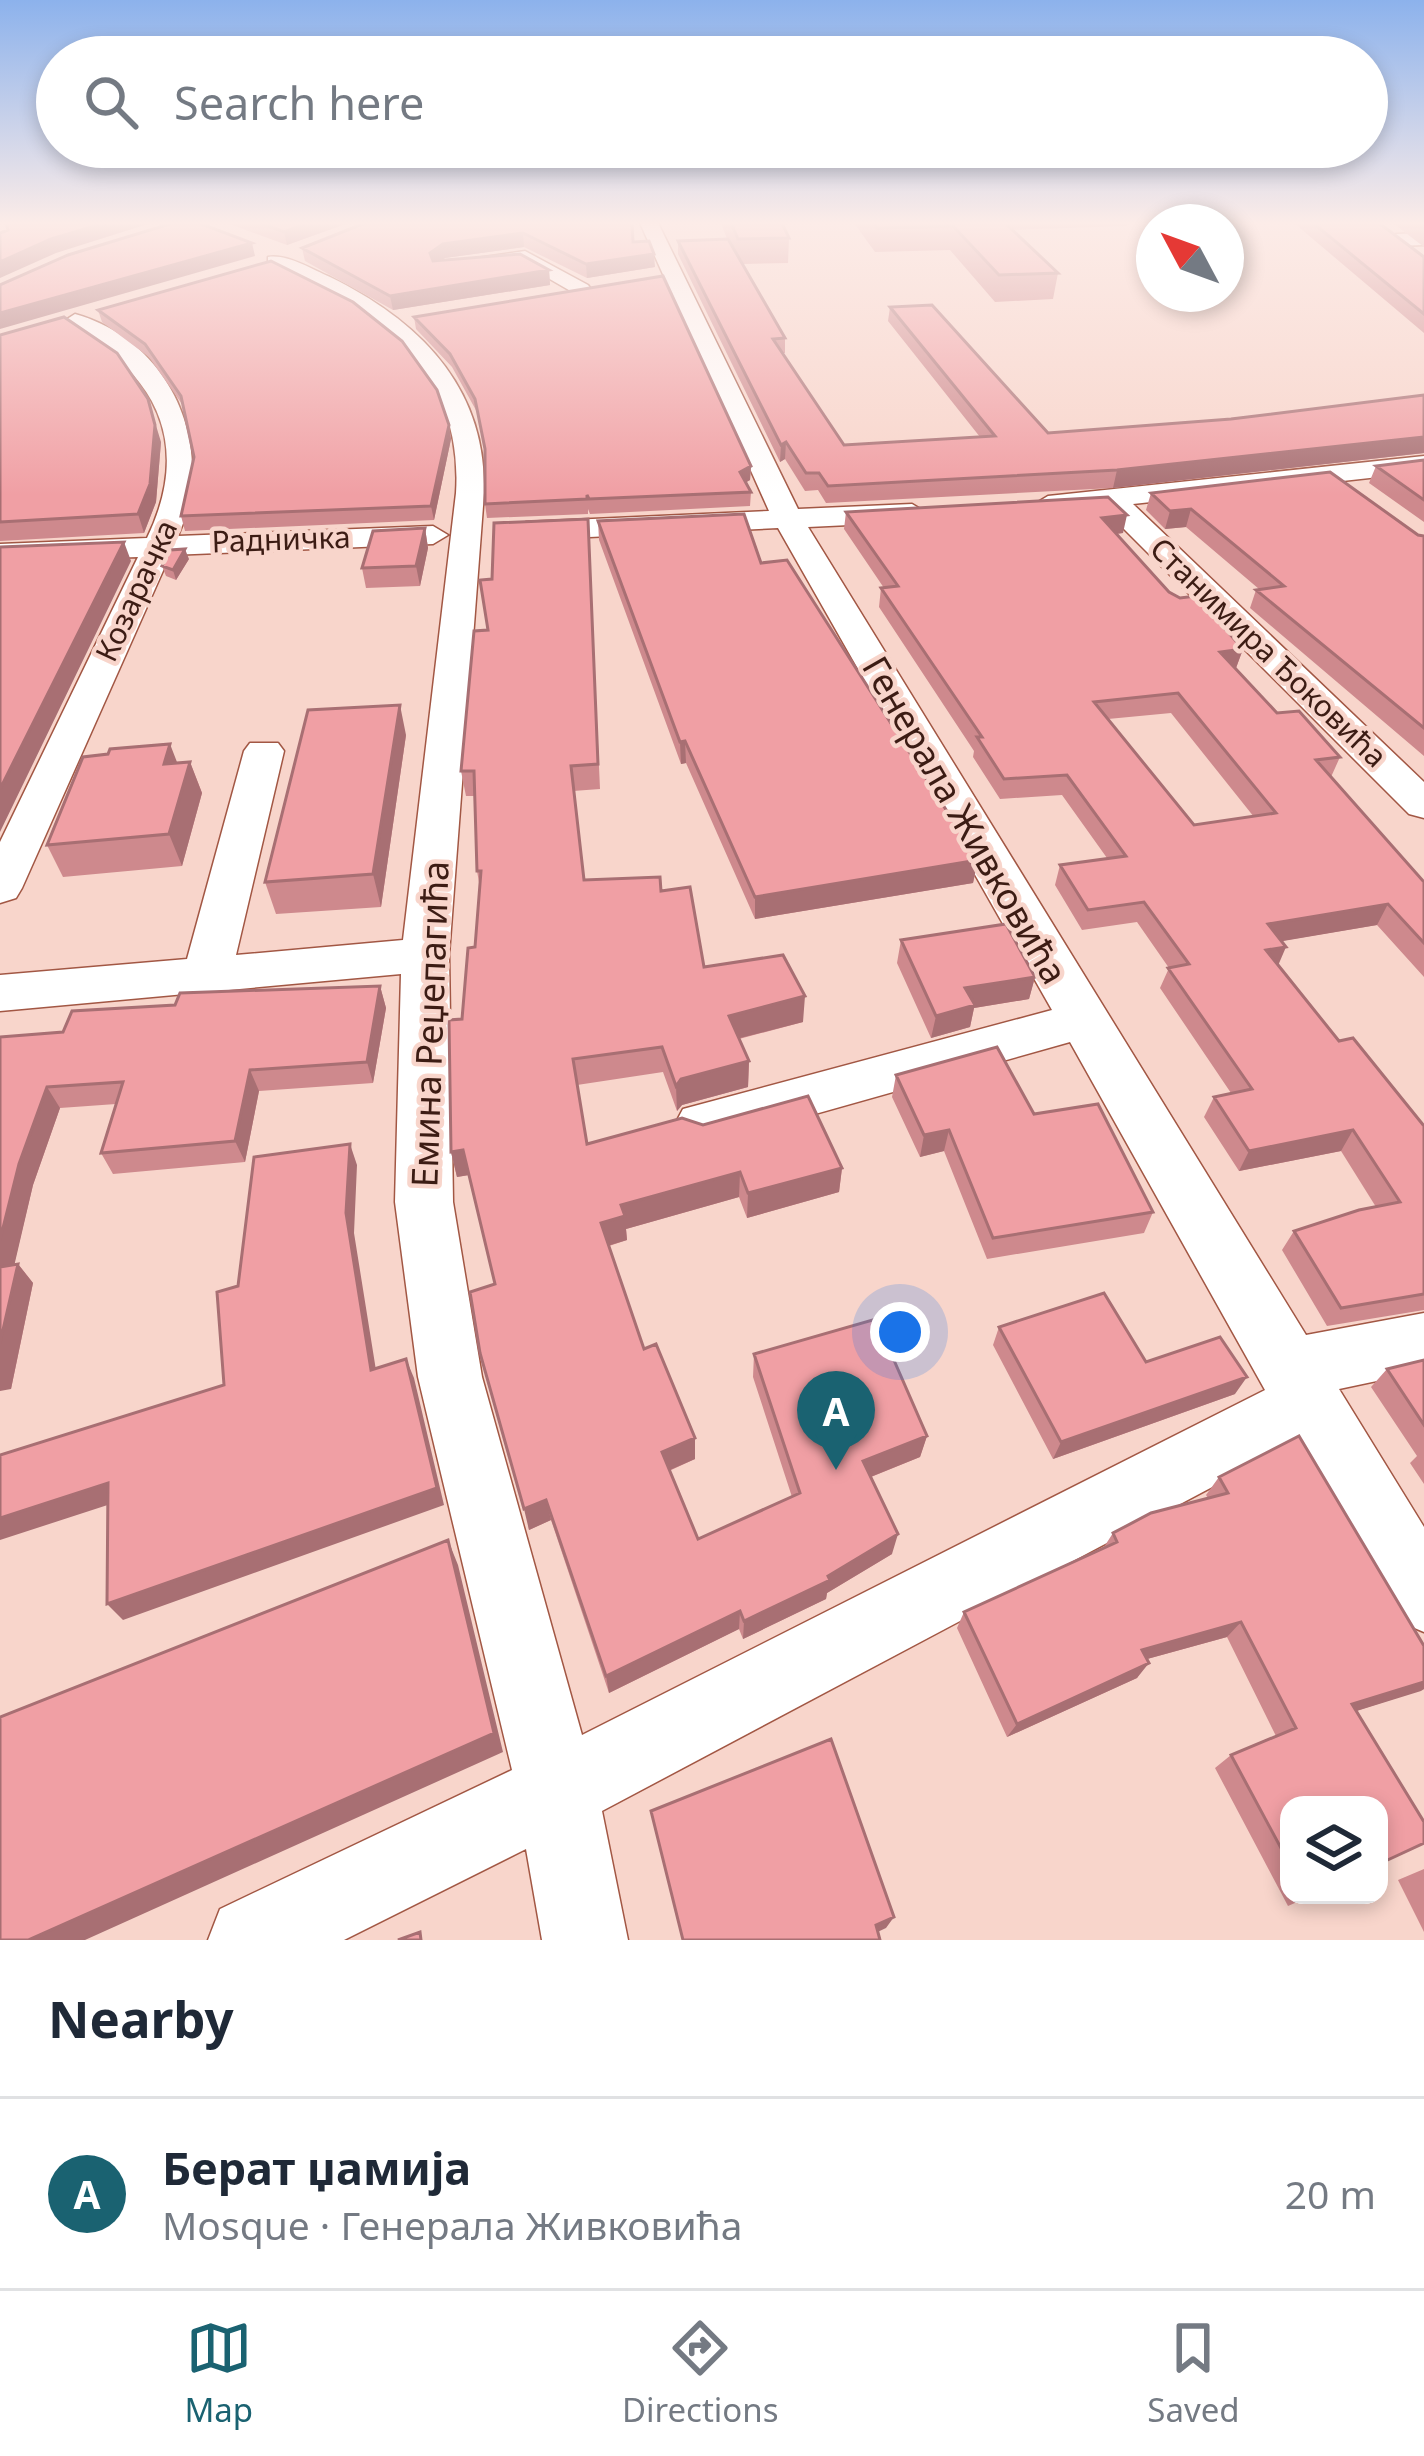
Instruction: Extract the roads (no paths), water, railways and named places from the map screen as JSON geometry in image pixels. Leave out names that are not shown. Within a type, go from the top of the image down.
[{"type":"street","name":"Козарачка","points":[[0,888],[182,489],[181,441],[145,368],[118,342],[66,323],[101,314]]},
{"type":"street","name":"Емина Реџепагића","points":[[395,314],[407,319],[465,423],[472,462],[425,955],[422,1162],[436,1295],[466,1442],[557,1791],[585,1940]]},
{"type":"street","name":"Генерала Живковића","points":[[681,314],[788,519],[1424,1595]]},
{"type":"street","points":[[1024,507],[1424,464]]},
{"type":"street","points":[[1331,475],[1368,502]]},
{"type":"street","name":"Станимира Ђоковића","points":[[1113,501],[1424,805]]},
{"type":"street","name":"Радничка","points":[[0,553],[936,512]]},
{"type":"street","points":[[207,975],[264,751]]},
{"type":"street","points":[[0,993],[425,955]]},
{"type":"street","points":[[702,1124],[1083,1020]]},
{"type":"street","points":[[250,1940],[557,1791],[1298,1386],[1424,1342]]},
{"type":"place","name":"Берат џамија","points":[[836,1470]]}]
